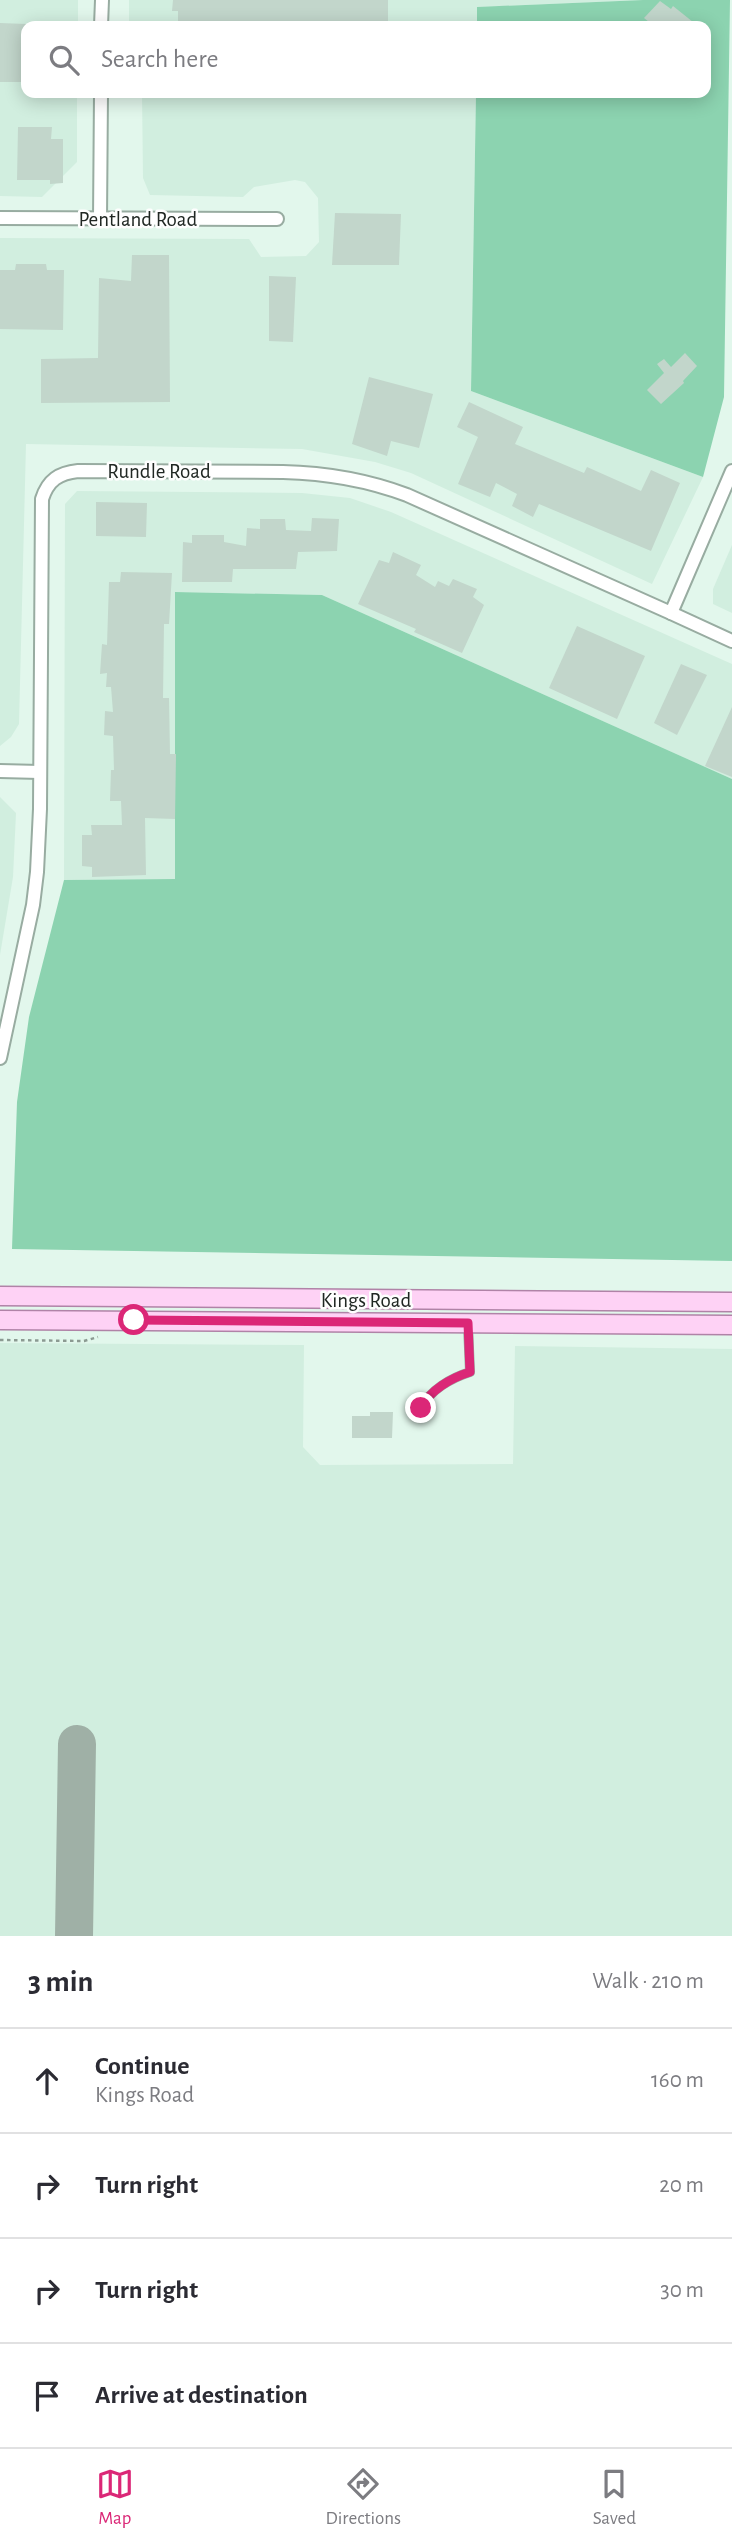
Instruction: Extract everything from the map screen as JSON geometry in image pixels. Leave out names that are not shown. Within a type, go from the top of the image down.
[{"type":"main road","name":"Kings Road","points":[[0,1296],[732,1302]]},
{"type":"main road","name":"Kings Road","points":[[0,1320],[732,1325]]},
{"type":"street","points":[[101,21],[102,0]]},
{"type":"street","points":[[100,219],[101,98]]},
{"type":"street","name":"Pentland Road","points":[[0,218],[277,219]]},
{"type":"street","points":[[671,613],[732,471]]},
{"type":"street","name":"Rundle Road","points":[[0,1058],[33,905],[37,872],[42,499],[50,482],[65,473],[306,472],[362,481],[407,495],[732,641]]},
{"type":"street","points":[[0,771],[40,772]]},
{"type":"lane","points":[[421,1408],[426,1398],[434,1391],[470,1372],[468,1323]]},
{"type":"shaded area","points":[[0,0],[78,0],[78,21],[21,21],[21,98],[77,98],[77,162],[42,197],[0,196]]},
{"type":"shaded area","points":[[129,0],[643,0],[478,7],[477,21],[129,21]]},
{"type":"shaded area","points":[[142,98],[476,98],[471,391],[703,477],[652,584],[411,473],[375,462],[302,449],[26,444],[19,724],[11,737],[0,746],[0,238],[249,239],[261,257],[306,256],[319,242],[318,198],[305,182],[295,180],[254,187],[243,197],[150,195],[143,178]]},
{"type":"shaded area","points":[[77,491],[302,493],[350,498],[391,512],[732,664],[732,779],[322,595],[175,592],[175,879],[64,880],[65,504]]},
{"type":"shaded area","points":[[732,545],[732,613],[713,604],[713,589]]},
{"type":"shaded area","points":[[0,797],[16,813],[13,877],[0,955]]},
{"type":"shaded area","points":[[0,1343],[304,1345],[303,1447],[320,1465],[513,1464],[515,1346],[732,1349],[732,1936],[0,1936]]},
{"type":"green space","points":[[643,0],[730,0],[724,397],[703,477],[471,391],[476,98],[711,98],[711,21],[477,21],[477,7]]},
{"type":"green space","points":[[175,592],[322,595],[732,779],[732,1261],[12,1249],[17,1102],[29,1017],[64,880],[175,879]]},
{"type":"building","points":[[173,0],[388,0],[388,21],[178,21],[178,11],[172,11]]},
{"type":"building","points":[[660,1],[671,9],[673,6],[692,21],[648,21],[644,18]]},
{"type":"building","points":[[0,23],[21,24],[21,82],[0,82]]},
{"type":"building","points":[[18,127],[52,127],[51,139],[63,139],[63,183],[50,184],[50,180],[17,180]]},
{"type":"building","points":[[335,213],[401,214],[399,265],[332,265]]},
{"type":"building","points":[[132,255],[169,255],[170,402],[41,403],[41,359],[98,358],[99,278],[131,281]]},
{"type":"building","points":[[16,264],[46,264],[47,270],[64,270],[63,330],[0,329],[0,270],[15,270]]},
{"type":"building","points":[[269,276],[296,277],[293,342],[269,341]]},
{"type":"building","points":[[685,353],[697,366],[684,383],[661,404],[647,390],[664,373],[657,364],[664,359],[671,367]]},
{"type":"building","points":[[369,377],[433,394],[419,448],[391,441],[387,456],[352,444]]},
{"type":"building","points":[[469,402],[523,427],[515,444],[584,473],[587,467],[641,491],[651,470],[680,483],[651,551],[539,504],[533,517],[512,506],[517,494],[496,483],[490,497],[458,484],[478,437],[457,427]]},
{"type":"building","points":[[96,502],[147,503],[146,537],[96,536]]},
{"type":"building","points":[[312,518],[339,519],[337,551],[298,552],[296,569],[233,569],[232,582],[182,582],[183,542],[192,543],[192,535],[224,535],[224,542],[246,546],[247,528],[260,529],[260,519],[285,519],[286,530],[311,531]]},
{"type":"building","points":[[393,552],[421,565],[416,575],[435,587],[438,581],[449,586],[453,579],[477,589],[473,597],[484,605],[462,653],[414,632],[416,629],[358,604],[379,560],[389,563]]},
{"type":"building","points":[[121,572],[172,573],[169,624],[164,624],[163,698],[169,698],[170,754],[176,754],[175,819],[145,818],[146,875],[92,877],[92,867],[82,866],[82,835],[92,835],[91,825],[122,825],[121,801],[110,801],[111,770],[114,770],[113,736],[104,735],[105,711],[113,712],[111,687],[106,687],[107,673],[100,674],[102,644],[107,645],[109,582],[120,582]]},
{"type":"building","points":[[577,626],[645,656],[617,719],[549,688]]},
{"type":"building","points":[[681,664],[707,675],[677,735],[654,723]]},
{"type":"building","points":[[732,707],[732,777],[705,766]]},
{"type":"building","points":[[370,1412],[393,1412],[392,1438],[352,1438],[352,1416],[370,1416]]},
{"type":"taxiway","points":[[74,1936],[77,1744]]},
{"type":"route","points":[[134,1320],[468,1323],[470,1372],[434,1391],[426,1398],[421,1408]]}]
